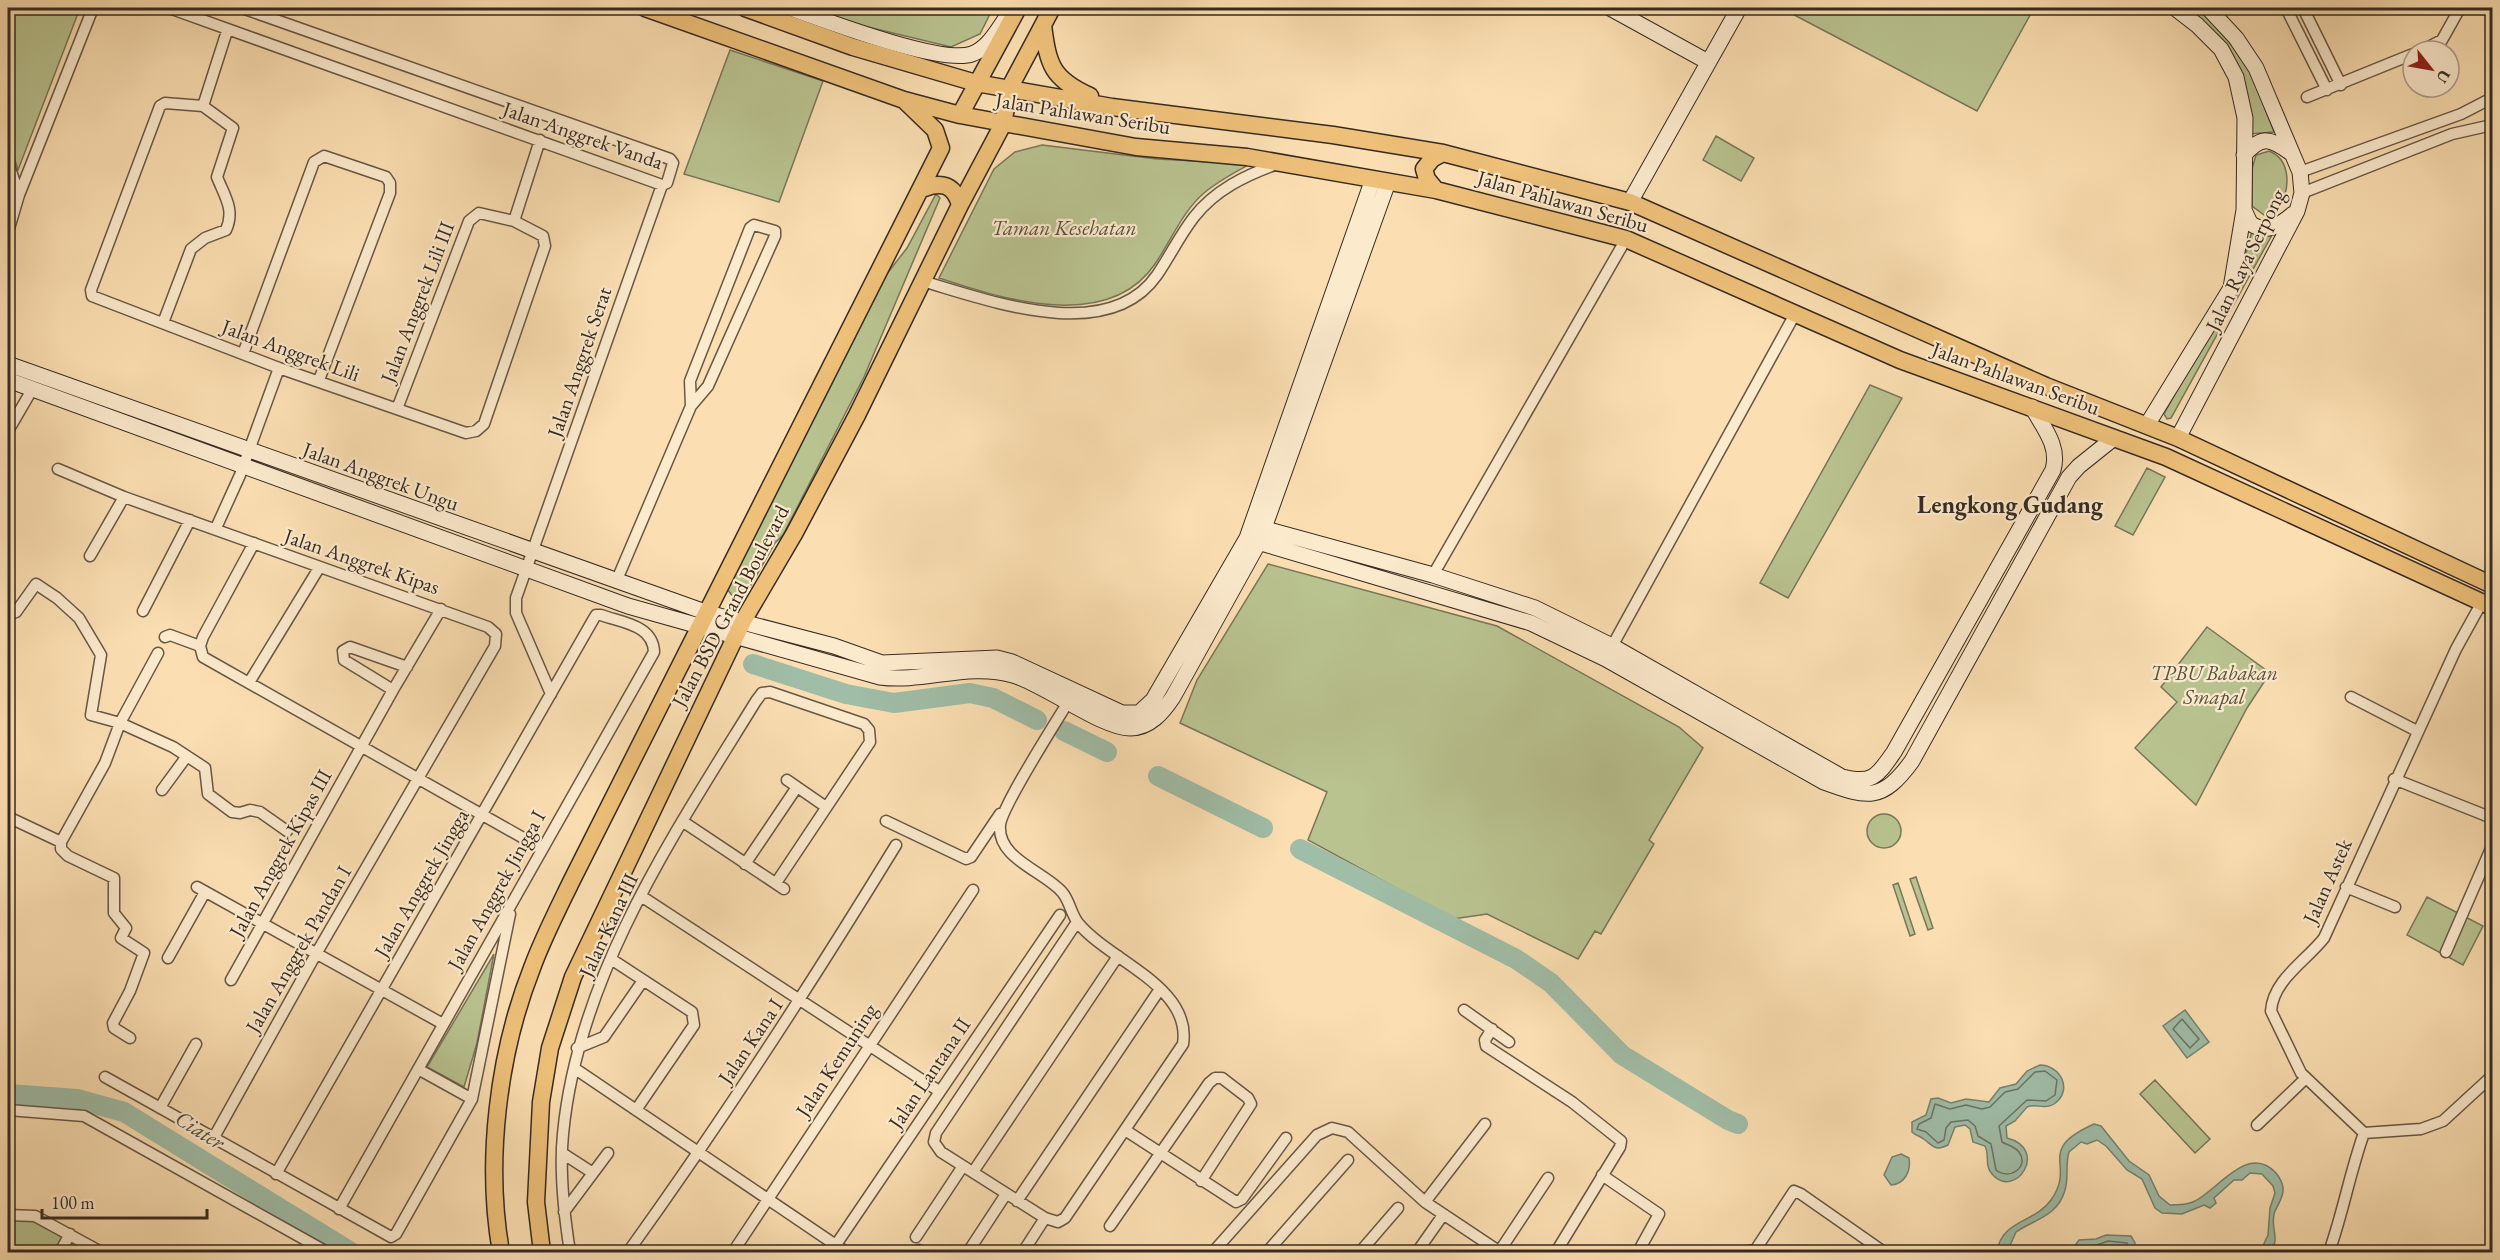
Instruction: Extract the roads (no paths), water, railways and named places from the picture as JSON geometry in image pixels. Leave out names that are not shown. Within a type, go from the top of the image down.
[{"type":"main road","name":"Jalan Pahlawan Seribu","points":[[645,8],[904,100],[960,115],[1136,147],[1280,163],[1436,190],[1626,239],[1900,360],[2166,457],[2487,604]]},
{"type":"main road","name":"Jalan Pahlawan Seribu","points":[[745,8],[853,47],[976,83],[1010,87],[1112,107],[1333,135],[1443,153],[1630,202],[2046,386],[2178,438],[2493,585]]},
{"type":"main road","points":[[960,115],[1016,8]]},
{"type":"main road","points":[[1026,8],[1038,15],[1048,16],[1047,56],[1054,72],[1074,89],[1112,107]]},
{"type":"main road","name":"Jalan BSD Grand Boulevard","points":[[542,1252],[536,1202],[541,1102],[561,1010],[573,977],[739,628],[805,513],[1003,124],[1010,87],[1048,16]]},
{"type":"main road","name":"Jalan BSD Grand Boulevard","points":[[501,1252],[495,1191],[498,1114],[510,1035],[532,968],[572,880],[941,148],[935,130],[904,100]]},
{"type":"main road","points":[[1436,190],[1427,179],[1424,169],[1432,159],[1443,153]]},
{"type":"main road","points":[[922,189],[933,184],[944,184],[957,195],[960,205]]},
{"type":"street","points":[[8,232],[19,195],[93,8]]},
{"type":"street","name":"Jalan Anggrek Vanda","points":[[169,8],[227,31],[664,184],[674,163],[670,159],[242,8]]},
{"type":"street","points":[[790,8],[847,27],[956,57],[973,53],[988,43],[1016,8]]},
{"type":"street","points":[[1610,8],[1708,62]]},
{"type":"street","points":[[1630,202],[1739,8]]},
{"type":"street","name":"Jalan Raya Serpong","points":[[2147,425],[2231,288],[2244,210],[2245,118],[2241,95],[2230,63],[2208,36],[2175,8]]},
{"type":"street","name":"Jalan Raya Serpong","points":[[2178,438],[2297,211],[2302,192],[2300,172],[2256,68],[2236,38],[2208,8]]},
{"type":"street","points":[[2286,8],[2327,90]]},
{"type":"street","points":[[2303,8],[2341,85]]},
{"type":"street","points":[[2443,39],[2460,8]]},
{"type":"street","points":[[163,324],[191,249],[205,238],[225,230],[230,219],[231,208],[217,177],[233,128],[203,106],[227,31]]},
{"type":"street","points":[[2307,97],[2401,59]]},
{"type":"street","points":[[2300,172],[2461,114],[2493,98]]},
{"type":"street","name":"Jalan Anggrek Lili","points":[[203,106],[165,103],[160,106],[91,290],[94,299],[279,368],[319,380],[465,433],[476,431],[484,424],[545,246],[543,236],[514,221]]},
{"type":"street","points":[[2302,192],[2452,134],[2493,125]]},
{"type":"street","points":[[514,221],[540,140]]},
{"type":"street","points":[[2244,154],[2258,141],[2266,140],[2291,153]]},
{"type":"street","points":[[243,354],[315,162],[324,156],[386,177],[390,183],[390,193],[319,380]]},
{"type":"street","points":[[2341,158],[2346,175]]},
{"type":"street","points":[[8,162],[19,195]]},
{"type":"street","points":[[922,281],[1006,306],[1058,314],[1110,308],[1140,292],[1156,277],[1194,217],[1212,198],[1235,182],[1280,163]]},
{"type":"street","points":[[1050,686],[1068,702],[1118,726],[1142,726],[1157,717],[1173,697],[1255,534],[1381,181]]},
{"type":"street","name":"Jalan Anggrek Serat","points":[[551,694],[516,613],[516,598],[664,184]]},
{"type":"street","points":[[2244,210],[2250,223],[2264,229],[2278,225],[2297,211]]},
{"type":"street","name":"Jalan Anggrek Lili III","points":[[396,409],[468,221],[478,213],[514,221]]},
{"type":"street","points":[[616,582],[691,406],[708,386],[775,236],[775,231],[765,226],[754,225],[750,228],[690,381],[691,406]]},
{"type":"street","points":[[1433,575],[1626,239]]},
{"type":"street","points":[[1609,652],[1795,314]]},
{"type":"street","name":"Jalan Anggrek Ungu","points":[[8,364],[64,382],[248,451],[616,582],[704,620]]},
{"type":"street","points":[[216,528],[243,467],[279,368]]},
{"type":"street","name":"Jalan Anggrek Ungu","points":[[8,380],[628,606],[739,628],[880,677],[909,678],[984,670],[1014,675],[1050,686]]},
{"type":"street","points":[[8,431],[33,388]]},
{"type":"street","points":[[1880,783],[1894,752],[2053,470],[2055,461],[2052,444],[2032,407]]},
{"type":"street","points":[[1255,534],[1433,575],[1535,608],[1609,652],[1842,777],[1880,783],[1898,780],[1912,761],[2069,477],[2114,438]]},
{"type":"street","name":"Jalan Anggrek Kipas","points":[[58,469],[124,497],[216,528],[319,568],[441,609],[493,630],[497,640],[418,779]]},
{"type":"street","points":[[2053,470],[2069,477]]},
{"type":"street","points":[[90,556],[124,497]]},
{"type":"street","points":[[143,611],[190,519]]},
{"type":"street","points":[[1255,534],[1531,623],[1609,652]]},
{"type":"street","points":[[1050,686],[1122,713],[1139,713],[1153,700],[1255,534]]},
{"type":"street","points":[[254,543],[201,642],[203,657],[250,681],[541,848]]},
{"type":"street","points":[[250,681],[319,568]]},
{"type":"street","points":[[8,615],[16,612],[36,584],[57,598],[79,618],[100,655],[91,715],[120,723],[187,756],[205,768],[208,794],[213,800],[232,812],[240,813],[250,810],[260,812],[287,831]]},
{"type":"street","name":"Jalan Astek","points":[[2364,1133],[2306,1078],[2271,1011],[2272,1001],[2292,971],[2324,938],[2394,779],[2456,649],[2487,604]]},
{"type":"street","name":"Jalan Anggrek Kipas III","points":[[231,980],[406,667],[441,609]]},
{"type":"street","name":"Jalan Anggrek Jingga","points":[[276,1174],[593,620],[596,615],[602,615]]},
{"type":"street","name":"Jalan Anggrek Jingga I","points":[[339,1209],[512,905],[541,848],[654,652],[653,640],[646,631],[602,615]]},
{"type":"street","points":[[165,637],[170,635],[201,642]]},
{"type":"street","points":[[393,690],[344,660],[344,651],[350,646],[406,667]]},
{"type":"street","points":[[130,1038],[114,1028],[113,1023],[130,992],[144,953],[121,938],[126,927],[114,913],[114,878],[68,856],[61,849],[61,842],[105,763],[120,723],[158,653]]},
{"type":"street","name":"Jalan Kana III","points":[[570,1252],[564,1212],[562,1134],[578,1048],[611,959],[641,897],[682,821],[762,693],[770,692],[864,723],[869,730],[870,742],[826,807]]},
{"type":"street","points":[[2351,697],[2417,731]]},
{"type":"street","points":[[1068,702],[1009,804],[1000,824],[1002,840],[1013,854],[1062,891],[1077,922],[1160,988],[1179,1011],[1186,1029],[1183,1044],[1065,1218],[1058,1222],[1045,1218],[1006,1194],[941,1152],[934,1142],[936,1133],[1077,922]]},
{"type":"street","points":[[162,790],[187,756]]},
{"type":"street","name":"Jalan Anggrek Pandan I","points":[[213,1139],[316,954],[418,779]]},
{"type":"street","points":[[2394,779],[2493,818]]},
{"type":"street","points":[[682,821],[780,886],[826,807],[787,780]]},
{"type":"street","points":[[745,864],[797,787]]},
{"type":"street","points":[[886,821],[966,859],[971,857],[993,822],[1009,804]]},
{"type":"street","points":[[8,817],[61,842]]},
{"type":"street","name":"Jalan Kana I","points":[[628,1252],[699,1154],[801,1000],[896,845]]},
{"type":"street","points":[[2446,952],[2493,846]]},
{"type":"street","points":[[2346,887],[2395,907]]},
{"type":"street","points":[[168,958],[201,890],[443,1024]]},
{"type":"street","name":"Jalan Kemuning","points":[[733,1252],[973,890]]},
{"type":"street","points":[[641,897],[939,1091]]},
{"type":"street","points":[[105,1077],[391,1237],[396,1234],[472,1099],[512,905]]},
{"type":"street","name":"Jalan Lantana II","points":[[833,1249],[1060,915]]},
{"type":"street","points":[[916,1237],[968,1169],[1118,956]]},
{"type":"street","points":[[611,959],[642,982],[692,1012],[694,1025],[636,1110]]},
{"type":"street","points":[[578,1048],[604,1037],[642,982]]},
{"type":"street","points":[[1017,1201],[1160,988]]},
{"type":"street","points":[[1464,1010],[1509,1042]]},
{"type":"street","points":[[1492,1029],[1485,1040],[1486,1046],[1572,1101],[1618,1136],[1620,1146],[1556,1252]]},
{"type":"street","points":[[160,1108],[196,1044]]},
{"type":"street","points":[[573,1068],[769,1200],[833,1249],[846,1252]]},
{"type":"street","points":[[418,1069],[472,1099]]},
{"type":"street","points":[[2329,1252],[2343,1212],[2352,1167],[2364,1133],[2421,1129],[2443,1121],[2493,1076]]},
{"type":"street","points":[[1110,1226],[1209,1083],[1215,1078],[1222,1078],[1248,1098],[1251,1104],[1201,1181]]},
{"type":"street","points":[[2257,1125],[2306,1078]]},
{"type":"street","points":[[8,1110],[84,1116],[327,1252]]},
{"type":"street","points":[[1425,1202],[1485,1124]]},
{"type":"street","points":[[1213,1252],[1317,1135],[1332,1128],[1348,1131],[1425,1202],[1499,1252],[1548,1178]]},
{"type":"street","points":[[1125,1130],[1236,1202],[1242,1199],[1286,1138]]},
{"type":"street","points":[[562,1153],[593,1173]]},
{"type":"street","points":[[564,1212],[608,1153]]},
{"type":"street","points":[[1267,1252],[1348,1160]]},
{"type":"street","points":[[1602,1175],[1659,1214],[1638,1252]]},
{"type":"street","points":[[1745,1252],[1756,1249],[1794,1191],[1877,1250]]},
{"type":"street","points":[[968,1252],[1006,1194]]},
{"type":"street","points":[[1360,1252],[1398,1208]]},
{"type":"street","points":[[8,1215],[35,1216],[101,1252]]},
{"type":"street","points":[[1417,1252],[1443,1215]]},
{"type":"street","points":[[1023,1252],[1045,1218]]},
{"type":"street","points":[[60,1252],[70,1234]]},
{"type":"street","points":[[1479,1252],[1485,1242]]},
{"type":"water","points":[[2185,1010],[2209,1042],[2187,1058],[2163,1026]]},
{"type":"water","points":[[2040,1065],[2053,1069],[2058,1074],[2064,1086],[2063,1092],[2054,1104],[2027,1107],[2015,1121],[2006,1126],[2007,1138],[2020,1144],[2026,1152],[2027,1161],[2018,1177],[2010,1181],[2001,1181],[1992,1174],[1988,1167],[1985,1146],[1973,1142],[1970,1129],[1965,1125],[1955,1127],[1948,1145],[1941,1148],[1933,1146],[1912,1132],[1912,1122],[1926,1115],[1931,1099],[1938,1098],[1951,1103],[1966,1099],[1989,1102],[2000,1088],[2016,1084],[2027,1071]]},
{"type":"water","points":[[2094,1124],[2101,1126],[2129,1161],[2149,1175],[2159,1196],[2170,1205],[2193,1202],[2243,1166],[2254,1163],[2265,1165],[2280,1178],[2283,1188],[2273,1216],[2275,1241],[2272,1251],[2242,1252],[2261,1250],[2268,1235],[2270,1208],[2275,1193],[2273,1186],[2262,1174],[2250,1173],[2242,1180],[2234,1180],[2214,1198],[2216,1203],[2210,1208],[2204,1205],[2182,1214],[2162,1213],[2155,1208],[2142,1179],[2127,1170],[2106,1146],[2097,1140],[2087,1144],[2081,1142],[2069,1152],[2066,1185],[2062,1199],[2057,1206],[2045,1216],[2016,1232],[2007,1252],[1997,1252],[2005,1234],[2044,1208],[2051,1200],[2058,1188],[2061,1150],[2066,1142],[2076,1134]]},
{"type":"water","points":[[1901,1154],[1909,1158],[1908,1172],[1900,1182],[1891,1185],[1884,1175],[1892,1157]]},
{"type":"water","points":[[2106,1235],[2131,1236],[2135,1243],[2134,1252],[2070,1252],[2079,1240],[2096,1239]]},
{"type":"waterway","points":[[753,664],[846,694],[894,703],[970,693],[993,698],[1037,720]]},
{"type":"waterway","points":[[1064,731],[1107,752]]},
{"type":"waterway","points":[[1158,776],[1263,828]]},
{"type":"waterway","points":[[1300,849],[1516,959],[1551,983],[1622,1055],[1738,1124]]},
{"type":"waterway","name":"Ciater","points":[[8,1094],[77,1099],[124,1112],[351,1252]]},
{"type":"district","name":"Lengkong Gudang","points":[[2010,504]]},
{"type":"park label","name":"Taman Kesehatan","points":[[1064,227]]},
{"type":"park label","name":"TPBU Babakan Smapal","points":[[2214,684]]}]
